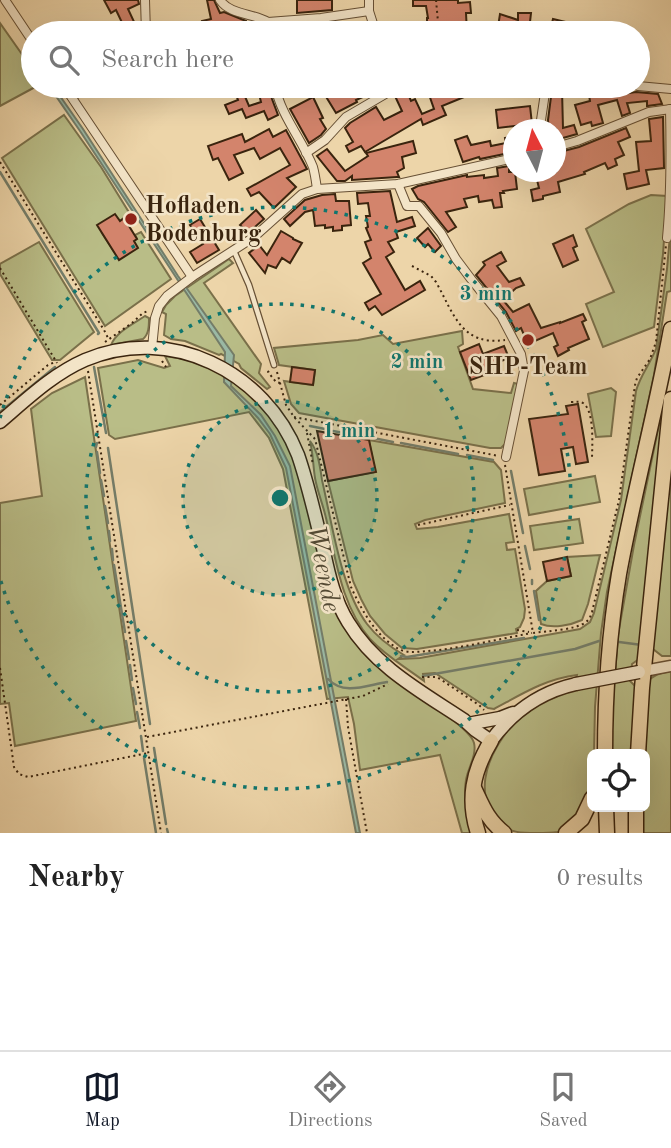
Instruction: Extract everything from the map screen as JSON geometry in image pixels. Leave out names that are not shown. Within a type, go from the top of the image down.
[{"type":"highway","points":[[605,749],[609,652],[619,575],[671,329]]},
{"type":"highway","points":[[638,749],[642,671],[671,399]]},
{"type":"highway","points":[[478,833],[472,803],[473,786],[476,771],[492,739]]},
{"type":"highway","points":[[473,786],[489,819],[504,833]]},
{"type":"highway","points":[[566,833],[582,819],[587,808]]},
{"type":"highway","points":[[606,812],[607,833]]},
{"type":"highway","points":[[636,812],[636,833]]},
{"type":"main road","points":[[0,422],[62,372],[110,352],[152,348],[192,355],[217,364],[245,383],[266,403],[297,452],[308,485],[332,586],[346,620],[369,651],[381,663],[471,718],[500,718],[517,712]]},
{"type":"main road","points":[[471,718],[475,730],[492,739],[517,712],[543,694],[558,688],[642,671]]},
{"type":"street","points":[[5,0],[21,24]]},
{"type":"street","points":[[145,0],[146,21]]},
{"type":"street","points":[[220,0],[229,9],[266,21]]},
{"type":"street","points":[[369,0],[372,21]]},
{"type":"street","points":[[281,21],[369,11]]},
{"type":"street","points":[[650,87],[671,89]]},
{"type":"street","points":[[73,98],[190,279]]},
{"type":"street","points":[[278,98],[314,169],[317,189]]},
{"type":"street","points":[[306,153],[325,140],[346,117],[378,98]]},
{"type":"street","points":[[541,119],[544,98]]},
{"type":"street","points":[[566,144],[649,112],[670,109],[667,238]]},
{"type":"street","points":[[152,348],[157,312],[163,300],[176,288],[257,234],[297,197],[317,189],[398,184],[503,160]]},
{"type":"street","points":[[398,184],[407,206],[419,206],[463,269],[501,316],[523,359],[524,371],[506,457]]},
{"type":"street","points":[[642,671],[670,666]]},
{"type":"lane","points":[[233,250],[249,285],[274,365]]},
{"type":"path","points":[[436,0],[438,21]]},
{"type":"path","points":[[0,162],[108,340],[143,313]]},
{"type":"path","points":[[274,365],[286,405],[315,439],[351,587],[369,620],[384,637],[397,648],[409,653],[577,626],[589,620],[619,500],[635,385],[656,342],[667,238]]},
{"type":"path","points":[[412,265],[436,282],[461,325],[470,334],[494,341],[513,337]]},
{"type":"path","points":[[664,267],[671,269]]},
{"type":"path","points":[[0,268],[56,362],[48,365],[0,405]]},
{"type":"path","points":[[160,358],[166,367]]},
{"type":"path","points":[[86,360],[161,833]]},
{"type":"path","points":[[274,365],[268,372],[280,383]]},
{"type":"path","points":[[571,402],[584,404],[588,409],[593,437],[592,460]]},
{"type":"path","points":[[294,417],[506,457],[505,468],[533,633]]},
{"type":"path","points":[[307,432],[312,455],[312,472],[308,462]]},
{"type":"path","points":[[418,526],[511,505]]},
{"type":"path","points":[[517,630],[533,633]]},
{"type":"path","points":[[0,668],[15,767],[19,774],[28,777],[149,753]]},
{"type":"path","points":[[422,677],[436,677],[487,712],[471,718]]},
{"type":"path","points":[[147,737],[340,701],[369,694],[388,684]]},
{"type":"path","points":[[346,699],[348,727],[367,833]]},
{"type":"green space","points":[[0,23],[21,53],[21,95],[0,106]]},
{"type":"green space","points":[[64,115],[130,214],[102,233],[115,253],[137,239],[135,235],[141,232],[171,279],[105,326],[2,158]]},
{"type":"green space","points":[[651,195],[667,196],[654,327],[603,347],[586,304],[614,292],[586,229],[629,204]]},
{"type":"green space","points":[[671,224],[671,291],[667,292],[654,375],[607,592],[601,633],[594,749],[587,749],[587,796],[577,816],[564,830],[544,833],[513,831],[499,823],[485,795],[485,779],[490,762],[498,745],[522,716],[549,697],[575,690],[577,675],[544,684],[494,709],[488,708],[435,673],[423,674],[424,681],[383,651],[360,625],[345,595],[316,482],[310,441],[318,459],[338,555],[350,593],[371,629],[404,655],[398,659],[420,658],[580,629],[590,622],[594,613],[621,500],[636,391],[656,349]]},
{"type":"green space","points":[[39,242],[94,332],[60,360],[52,360],[0,274],[0,264]]},
{"type":"green space","points":[[229,259],[233,263],[204,283],[261,364],[259,373],[270,387],[267,389],[239,364],[221,354],[164,335],[166,314],[162,312],[166,305]]},
{"type":"green space","points":[[145,316],[149,318],[149,327],[143,339],[111,345],[121,332]]},
{"type":"green space","points":[[462,331],[463,344],[458,347],[473,389],[511,393],[514,383],[518,384],[506,443],[501,448],[299,413],[291,404],[284,381],[313,385],[315,370],[279,365],[274,348],[383,335],[393,344]]},
{"type":"green space","points":[[165,356],[190,360],[223,374],[262,405],[276,425],[289,447],[353,639],[374,663],[448,716],[474,743],[465,793],[472,833],[462,833],[440,755],[360,770],[348,697],[327,699],[283,469],[269,438],[249,412],[115,439],[109,435],[98,368],[138,360],[164,368],[170,366]]},
{"type":"green space","points":[[85,377],[136,721],[15,746],[9,703],[0,704],[0,503],[42,496],[31,409],[52,393]]},
{"type":"green space","points":[[611,388],[616,392],[611,436],[596,437],[588,394]]},
{"type":"green space","points":[[664,401],[639,659],[632,664],[630,681],[636,687],[633,749],[612,749],[618,635]]},
{"type":"green space","points":[[671,439],[671,656],[662,656],[653,649]]},
{"type":"green space","points":[[369,440],[494,462],[501,470],[505,503],[415,524],[417,529],[438,527],[509,514],[514,542],[506,543],[507,550],[515,549],[525,609],[520,627],[516,629],[517,633],[417,649],[402,648],[385,634],[370,616],[353,581],[328,481],[375,472]]},
{"type":"green space","points":[[595,476],[600,502],[529,515],[524,489]]},
{"type":"green space","points":[[579,519],[583,543],[534,550],[530,526]]},
{"type":"green space","points":[[600,555],[582,620],[562,626],[541,624],[536,591],[547,581],[571,576],[567,557]]},
{"type":"green space","points":[[671,671],[671,833],[640,833],[640,812],[650,812],[650,749],[645,749],[648,682],[661,673]]},
{"type":"shaded area","points":[[57,98],[61,98],[83,129],[178,276],[234,355],[231,386],[261,415],[290,466],[360,833],[356,833],[286,468],[270,434],[224,382],[225,352]]},
{"type":"building","points":[[104,0],[138,0],[139,4],[128,9],[134,21],[121,21],[116,10],[111,13]]},
{"type":"building","points":[[207,0],[214,0],[220,13],[224,12],[246,21],[202,21],[211,19]]},
{"type":"building","points":[[297,0],[332,0],[332,10],[297,13]]},
{"type":"building","points":[[413,0],[458,0],[458,3],[470,2],[471,13],[466,13],[466,21],[427,21],[426,6],[413,6]]},
{"type":"building","points":[[518,13],[531,13],[530,21],[499,21],[500,14],[518,20]]},
{"type":"building","points":[[650,93],[658,94],[662,104],[647,106],[647,101],[627,103],[630,113],[622,116],[617,100],[598,105],[603,123],[581,125],[575,105],[590,101],[590,98],[650,98]]},
{"type":"building","points":[[237,98],[246,98],[249,106],[261,102],[260,98],[272,98],[278,115],[268,120],[264,111],[246,118],[242,109],[229,114],[225,105],[238,100]]},
{"type":"building","points":[[313,98],[326,129],[309,143],[290,109]]},
{"type":"building","points":[[327,98],[360,98],[357,102],[336,113]]},
{"type":"building","points":[[396,98],[410,98],[411,101],[415,99],[422,114],[434,109],[430,98],[462,98],[442,106],[446,115],[423,125],[421,119],[365,152],[361,146],[349,152],[346,146],[353,142],[345,128],[350,123],[376,107],[384,120],[402,111]]},
{"type":"building","points":[[551,98],[562,98],[563,119],[548,119]]},
{"type":"building","points":[[530,106],[531,119],[503,119],[503,127],[498,128],[496,110]]},
{"type":"building","points":[[663,117],[664,168],[646,170],[649,184],[627,189],[624,174],[639,171],[636,142],[651,141],[649,119]]},
{"type":"building","points":[[574,125],[577,134],[566,137],[566,127]]},
{"type":"building","points":[[626,128],[630,137],[618,142],[624,155],[615,159],[617,165],[608,169],[605,163],[584,172],[585,174],[566,180],[566,150]]},
{"type":"building","points":[[269,129],[273,137],[286,130],[307,169],[287,178],[296,187],[274,208],[259,192],[251,196],[247,189],[290,165],[280,148],[260,159],[254,148],[234,155],[243,173],[229,180],[218,158],[213,160],[208,146],[242,134],[245,142]]},
{"type":"building","points":[[467,136],[471,145],[490,141],[491,146],[503,144],[503,154],[463,162],[455,140]]},
{"type":"building","points":[[413,141],[416,153],[402,157],[404,168],[397,172],[399,177],[352,180],[352,176],[345,181],[337,181],[317,156],[327,149],[345,171],[368,156],[366,153]]},
{"type":"building","points":[[503,167],[503,182],[516,182],[517,189],[500,193],[502,207],[494,208],[492,200],[479,202],[478,196],[464,199],[467,207],[446,212],[456,227],[448,232],[412,189],[467,175],[484,175],[484,178],[498,176],[497,168]]},
{"type":"building","points":[[538,182],[558,182],[560,192],[533,201],[531,190],[539,188]]},
{"type":"building","points":[[390,191],[397,222],[412,217],[415,226],[396,232],[398,238],[388,242],[394,252],[386,257],[405,290],[420,281],[425,290],[382,315],[375,306],[369,310],[365,303],[381,294],[363,263],[371,258],[365,242],[371,240],[366,228],[366,216],[370,216],[368,203],[358,204],[357,193]]},
{"type":"building","points":[[335,194],[336,201],[349,201],[351,225],[342,226],[342,230],[333,231],[333,227],[325,228],[325,225],[315,226],[313,210],[305,212],[290,226],[284,219],[305,200]]},
{"type":"building","points":[[256,210],[264,219],[248,233],[240,225]]},
{"type":"building","points":[[115,214],[120,221],[124,218],[137,239],[134,241],[138,248],[119,260],[97,225]]},
{"type":"building","points":[[200,219],[219,250],[197,263],[190,252],[203,244],[190,225]]},
{"type":"building","points":[[428,228],[441,246],[435,252],[428,244],[425,247],[417,238]]},
{"type":"building","points":[[281,231],[302,243],[290,263],[282,258],[276,268],[268,265],[265,273],[249,253],[259,245],[267,255]]},
{"type":"building","points":[[573,235],[577,246],[573,248],[578,260],[563,267],[553,244]]},
{"type":"building","points":[[501,252],[506,261],[497,266],[509,282],[520,278],[524,285],[516,288],[503,300],[513,312],[529,304],[541,328],[583,314],[586,320],[582,322],[589,339],[568,348],[569,350],[558,356],[554,347],[558,345],[553,333],[528,344],[521,328],[516,331],[506,312],[476,275],[485,265],[483,262]]},
{"type":"building","points":[[479,344],[483,354],[504,346],[509,358],[488,366],[490,373],[471,380],[460,352]]},
{"type":"building","points":[[292,367],[315,370],[313,385],[290,382]]},
{"type":"building","points":[[578,404],[588,462],[576,464],[573,447],[561,449],[565,471],[539,475],[529,419],[568,414],[566,406]]},
{"type":"building","points":[[317,431],[369,440],[376,472],[328,481]]},
{"type":"building","points":[[567,557],[571,576],[547,581],[543,562]]},
{"type":"waterway","points":[[0,172],[98,334]]},
{"type":"waterway","points":[[0,412],[55,367]]},
{"type":"waterway","points":[[94,367],[106,433]]},
{"type":"waterway","points":[[310,426],[325,429]]},
{"type":"waterway","points":[[333,431],[360,436]]},
{"type":"waterway","points":[[368,437],[393,442]]},
{"type":"waterway","points":[[96,447],[97,443]]},
{"type":"waterway","points":[[401,443],[458,454]]},
{"type":"waterway","points":[[108,448],[150,724]]},
{"type":"waterway","points":[[97,452],[100,473]]},
{"type":"waterway","points":[[467,455],[493,460]]},
{"type":"waterway","points":[[511,471],[523,533]]},
{"type":"waterway","points":[[101,480],[104,496]]},
{"type":"waterway","points":[[105,506],[108,523]]},
{"type":"waterway","points":[[109,531],[110,541]]},
{"type":"waterway","points":[[525,546],[530,569]]},
{"type":"waterway","points":[[112,549],[113,560]]},
{"type":"waterway","points":[[114,565],[125,632]]},
{"type":"waterway","points":[[534,591],[539,620]]},
{"type":"waterway","points":[[401,656],[524,638]]},
{"type":"waterway","points":[[126,641],[129,659]]},
{"type":"waterway","points":[[423,676],[575,649],[599,641]]},
{"type":"waterway","points":[[619,642],[642,645]]},
{"type":"waterway","points":[[130,665],[132,680]]},
{"type":"waterway","points":[[328,679],[348,688],[387,682]]},
{"type":"waterway","points":[[133,688],[136,704]]},
{"type":"waterway","points":[[137,712],[140,728]]},
{"type":"waterway","points":[[141,736],[143,751]]},
{"type":"waterway","points":[[154,748],[166,824]]},
{"type":"waterway","points":[[144,758],[156,833]]},
{"type":"waterway","points":[[167,829],[168,833]]},
{"type":"place","name":"Hofladen Bodenburg","points":[[131,219]]},
{"type":"place","name":"SHP-Team","points":[[528,340]]},
{"type":"water label","name":"Weende","points":[[325,568]]}]
